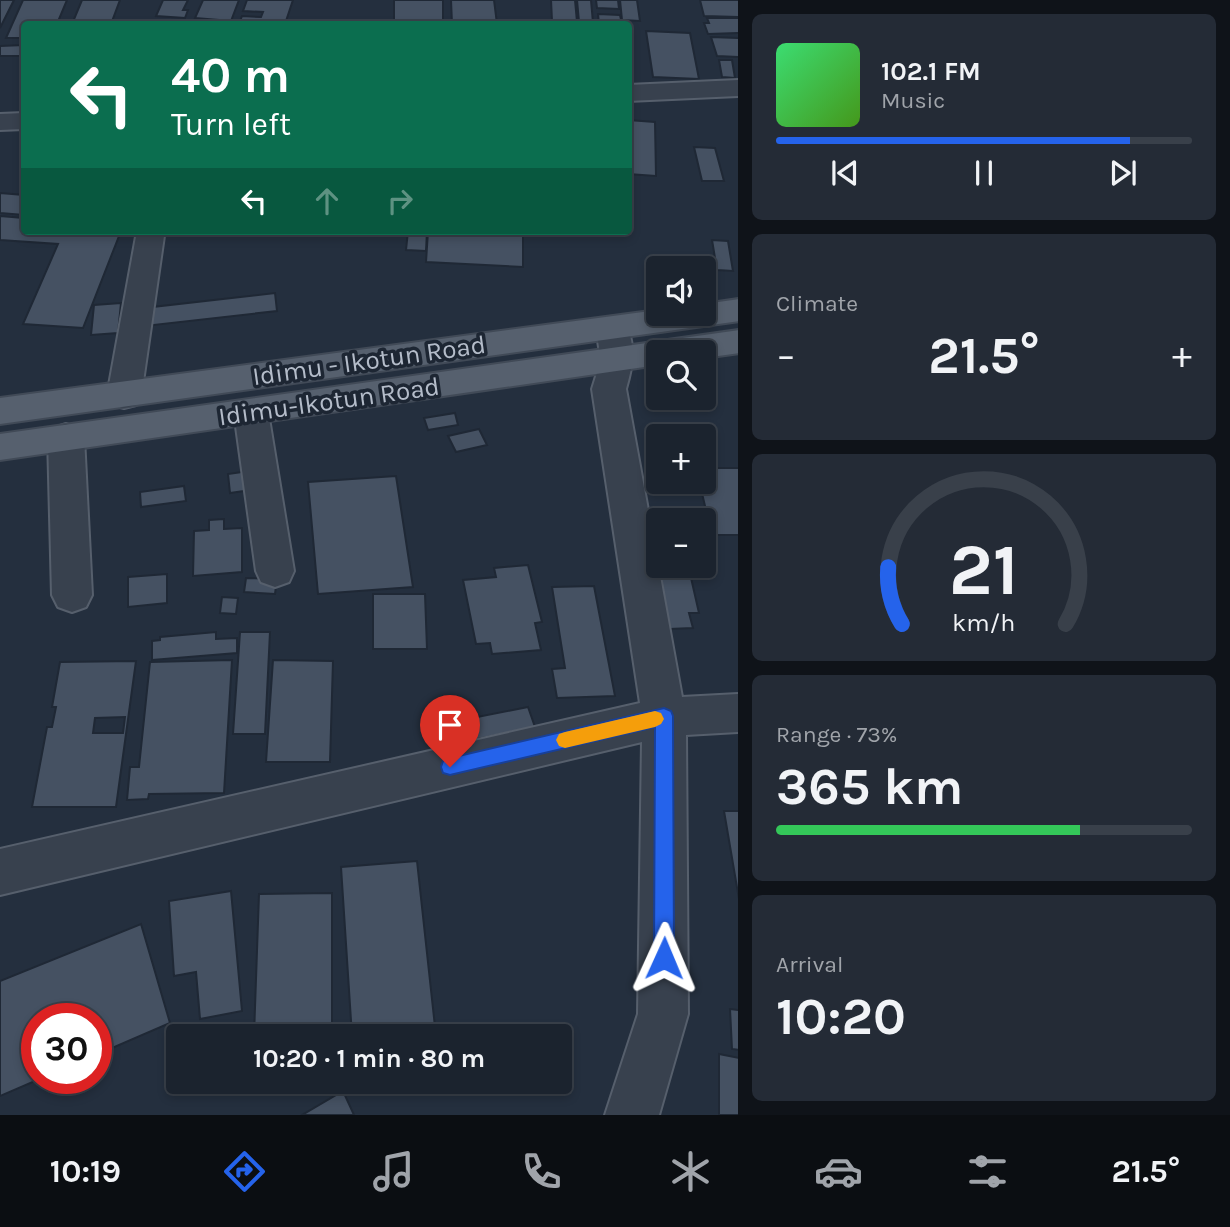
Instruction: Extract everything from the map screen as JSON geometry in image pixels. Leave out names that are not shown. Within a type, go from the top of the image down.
[{"type":"main road","name":"Idimu - Ikotun Road","points":[[0,411],[124,396],[629,347],[738,310]]},
{"type":"main road","points":[[716,344],[738,341]]},
{"type":"main road","name":"Idimu-Ikotun Road","points":[[0,447],[251,412],[629,347]]},
{"type":"street","points":[[632,93],[738,88]]},
{"type":"street","points":[[0,122],[21,121]]},
{"type":"street","points":[[124,396],[149,236]]},
{"type":"street","points":[[629,347],[609,389],[664,716],[666,846],[663,1013],[632,1115]]},
{"type":"street","points":[[251,412],[275,570]]},
{"type":"street","points":[[66,437],[72,596]]},
{"type":"street","points":[[0,872],[664,716],[738,713]]},
{"type":"building","points":[[0,0],[14,0],[0,28]]},
{"type":"building","points":[[23,0],[67,0],[58,21],[21,21],[21,38],[6,38]]},
{"type":"building","points":[[82,0],[120,0],[112,21],[73,21]]},
{"type":"building","points":[[163,0],[188,0],[183,10],[188,10],[185,18],[156,16]]},
{"type":"building","points":[[203,0],[239,0],[231,21],[195,18]]},
{"type":"building","points":[[247,0],[293,0],[286,21],[240,21],[242,16],[261,17],[263,12],[243,11]]},
{"type":"building","points":[[394,0],[443,0],[443,21],[394,21]]},
{"type":"building","points":[[451,0],[494,0],[497,21],[452,21]]},
{"type":"building","points":[[551,0],[575,0],[577,21],[552,21]]},
{"type":"building","points":[[577,0],[591,0],[593,21],[579,21]]},
{"type":"building","points":[[596,0],[618,0],[619,9],[597,8]]},
{"type":"building","points":[[620,0],[637,0],[640,21],[622,20]]},
{"type":"building","points":[[700,0],[738,0],[738,17],[704,16]]},
{"type":"building","points":[[598,14],[620,15],[621,21],[599,21]]},
{"type":"building","points":[[707,18],[738,18],[738,33],[708,34],[704,23],[709,23]]},
{"type":"building","points":[[646,31],[690,33],[699,79],[653,77]]},
{"type":"building","points":[[711,37],[738,38],[738,57],[717,56]]},
{"type":"building","points":[[21,45],[21,56],[0,56],[0,46]]},
{"type":"building","points":[[719,60],[732,60],[735,78],[722,77]]},
{"type":"building","points":[[632,120],[655,122],[656,176],[632,174]]},
{"type":"building","points":[[694,147],[715,148],[724,181],[702,181]]},
{"type":"building","points":[[0,193],[21,195],[21,215],[0,213]]},
{"type":"building","points":[[0,216],[21,218],[21,235],[119,235],[83,328],[23,324],[58,244],[0,240]]},
{"type":"building","points":[[408,235],[427,235],[426,251],[406,250]]},
{"type":"building","points":[[428,235],[523,235],[523,267],[426,262]]},
{"type":"building","points":[[712,240],[728,241],[733,271],[717,270]]},
{"type":"building","points":[[275,293],[277,311],[145,326],[144,308]]},
{"type":"building","points":[[121,303],[118,333],[91,335],[94,305]]},
{"type":"building","points":[[455,413],[458,425],[428,430],[424,418]]},
{"type":"building","points":[[479,429],[487,445],[456,452],[448,436]]},
{"type":"building","points":[[716,468],[738,468],[738,535],[716,535],[716,508],[706,508],[702,494],[716,494]]},
{"type":"building","points":[[249,471],[251,490],[230,493],[228,474]]},
{"type":"building","points":[[396,476],[413,587],[318,594],[308,482]]},
{"type":"building","points":[[184,486],[186,501],[141,507],[140,492]]},
{"type":"building","points":[[224,519],[224,529],[242,528],[242,572],[193,576],[194,531],[209,530],[209,520]]},
{"type":"building","points":[[528,565],[542,622],[535,623],[541,650],[492,654],[490,643],[476,644],[463,580],[496,577],[494,568]]},
{"type":"building","points":[[167,574],[167,603],[128,607],[128,577]]},
{"type":"building","points":[[246,578],[277,579],[275,594],[244,592]]},
{"type":"building","points":[[659,578],[691,578],[699,613],[689,613],[693,628],[669,629]]},
{"type":"building","points":[[594,586],[615,696],[557,698],[552,669],[565,668],[552,587]]},
{"type":"building","points":[[373,594],[425,594],[427,649],[373,649]]},
{"type":"building","points":[[222,597],[238,598],[236,614],[220,613]]},
{"type":"building","points":[[216,632],[216,639],[237,638],[237,653],[152,660],[152,641],[160,640],[160,637]]},
{"type":"building","points":[[240,632],[270,632],[265,734],[233,734]]},
{"type":"building","points":[[232,660],[224,793],[149,794],[148,799],[127,800],[130,767],[139,767],[150,662]]},
{"type":"building","points":[[273,660],[333,661],[330,762],[266,762]]},
{"type":"building","points":[[136,661],[116,807],[32,807],[47,727],[52,727],[56,707],[52,707],[60,662]],"holes":[[[125,717],[123,733],[93,733],[95,718]]]},
{"type":"building","points":[[528,707],[535,727],[463,742],[457,721]]},
{"type":"building","points":[[724,811],[738,811],[738,893]]},
{"type":"building","points":[[417,861],[435,1024],[351,1024],[341,867]]},
{"type":"building","points":[[231,891],[242,1011],[200,1019],[196,972],[174,976],[169,901]]},
{"type":"building","points":[[332,893],[332,1024],[254,1024],[259,894]]},
{"type":"building","points":[[141,924],[170,1023],[112,1048],[112,1003],[21,1003],[21,1087],[0,1096],[0,981]]},
{"type":"building","points":[[730,1009],[738,1010],[738,1050],[732,1049]]},
{"type":"building","points":[[719,1054],[738,1058],[738,1115],[719,1115]]},
{"type":"building","points":[[338,1094],[344,1094],[354,1115],[302,1115]]},
{"type":"slow traffic","points":[[565,740],[655,719]]},
{"type":"route","points":[[450,767],[664,716],[664,958]]}]
